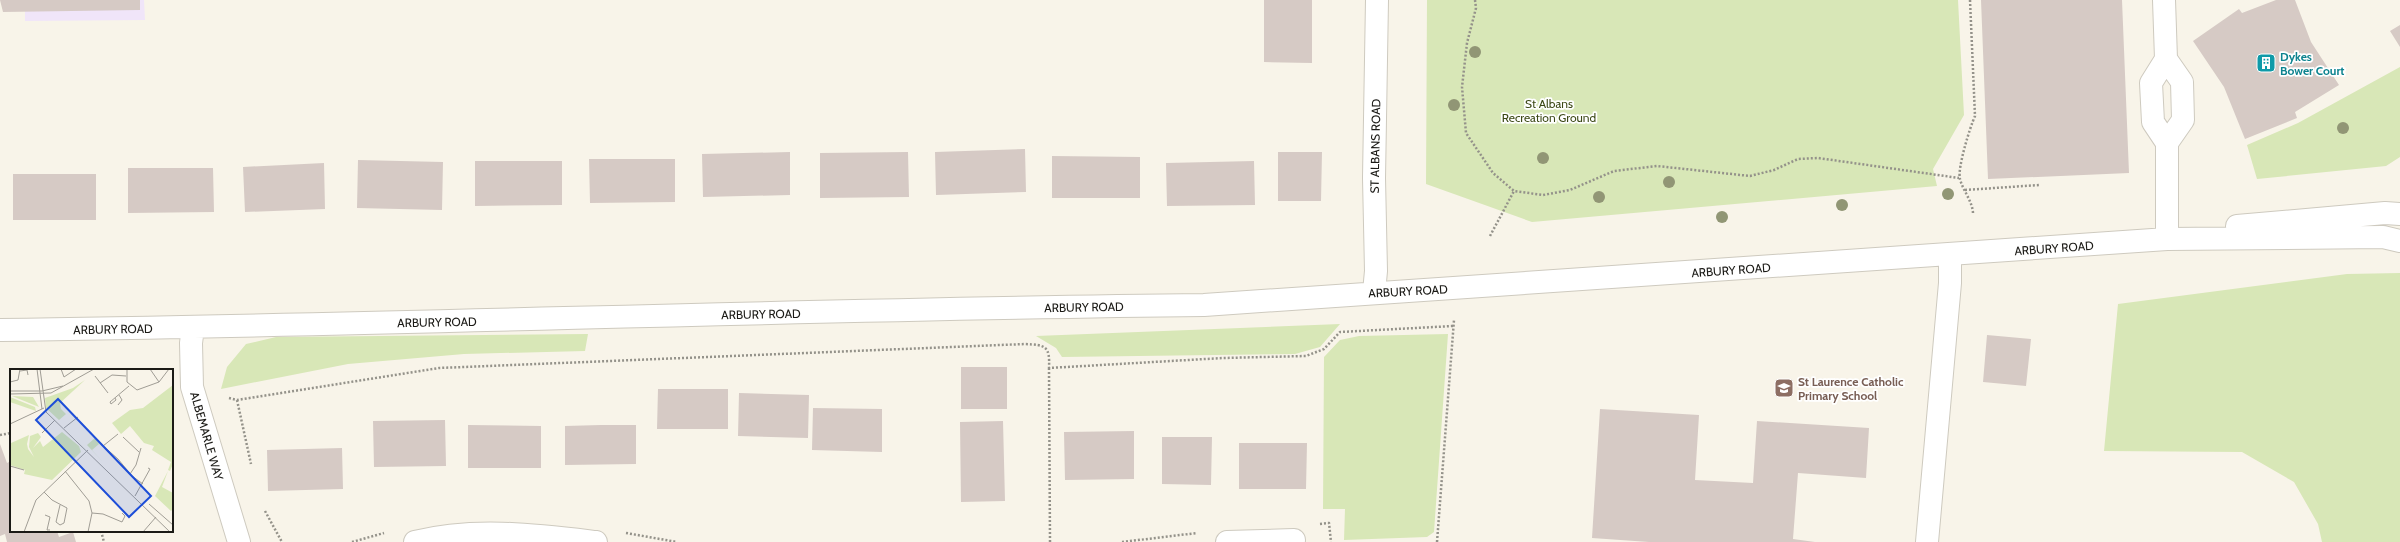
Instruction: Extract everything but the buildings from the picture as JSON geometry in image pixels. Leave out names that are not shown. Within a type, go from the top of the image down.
[{"type":"street","name":"ST ALBANS ROAD","points":[[1374,292],[1376,271],[1374,178],[1377,0]]},
{"type":"street","points":[[2164,0],[2166,59],[2182,82],[2183,120],[2167,143]]},
{"type":"street","points":[[2166,59],[2151,83],[2153,122],[2167,143],[2167,239]]},
{"type":"street","name":"ARBURY ROAD","points":[[2167,239],[2240,225],[2385,213],[2400,214]]},
{"type":"street","name":"ARBURY ROAD","points":[[0,330],[193,328],[1047,307],[1204,305],[1374,292],[1950,255],[2167,239],[2383,237],[2400,241]]},
{"type":"street","points":[[1927,542],[1950,284],[1950,255]]},
{"type":"street","name":"ALBEMARLE WAY","points":[[193,328],[191,343],[192,387],[239,542]]},
{"type":"street","points":[[414,542],[492,533],[546,539],[596,542]]},
{"type":"street","points":[[1234,541],[1294,540]]},
{"type":"path","points":[[1475,0],[1476,8],[1468,43],[1462,87],[1466,133],[1493,172],[1514,191],[1543,195],[1570,190],[1614,171],[1657,166],[1750,176],[1774,170],[1798,159],[1818,158],[1959,178]]},
{"type":"path","points":[[1970,0],[1975,116],[1968,131],[1959,178],[1972,204],[1973,213]]},
{"type":"path","points":[[1965,190],[2040,185]]},
{"type":"path","points":[[1490,236],[1514,191]]},
{"type":"path","points":[[1437,542],[1454,317]]},
{"type":"path","points":[[1049,368],[1223,358],[1306,356],[1324,349],[1340,332],[1453,326]]},
{"type":"path","points":[[192,387],[237,400],[439,368],[1017,344],[1040,345],[1046,348],[1049,356],[1050,542]]},
{"type":"path","points":[[237,400],[251,465]]},
{"type":"path","points":[[0,435],[10,433]]},
{"type":"path","points":[[263,508],[282,542]]},
{"type":"path","points":[[101,532],[104,542]]},
{"type":"shaded area","points":[[25,0],[144,0],[145,20],[25,21]]},
{"type":"green space","name":"St Albans Recreation Ground","points":[[1427,0],[1958,0],[1964,115],[1933,169],[1937,186],[1532,222],[1426,184]]},
{"type":"green space","points":[[2400,67],[2400,157],[2386,166],[2257,179],[2247,145],[2298,123]]},
{"type":"green space","points":[[2400,273],[2400,542],[2322,542],[2318,524],[2294,482],[2242,452],[2104,451],[2118,304],[2347,274]]},
{"type":"green space","points":[[1340,324],[1320,347],[1295,354],[1062,357],[1056,348],[1036,336]]},
{"type":"green space","points":[[588,334],[585,351],[464,354],[348,364],[221,389],[227,367],[246,344],[276,337]]},
{"type":"green space","points":[[1448,334],[1434,532],[1427,537],[1344,540],[1345,509],[1323,509],[1324,357],[1340,340],[1359,336]]},
{"type":"place","name":"Dykes Bower Court","points":[[2266,63]]},
{"type":"place","name":"St Laurence Catholic Primary School","points":[[1784,388]]}]
